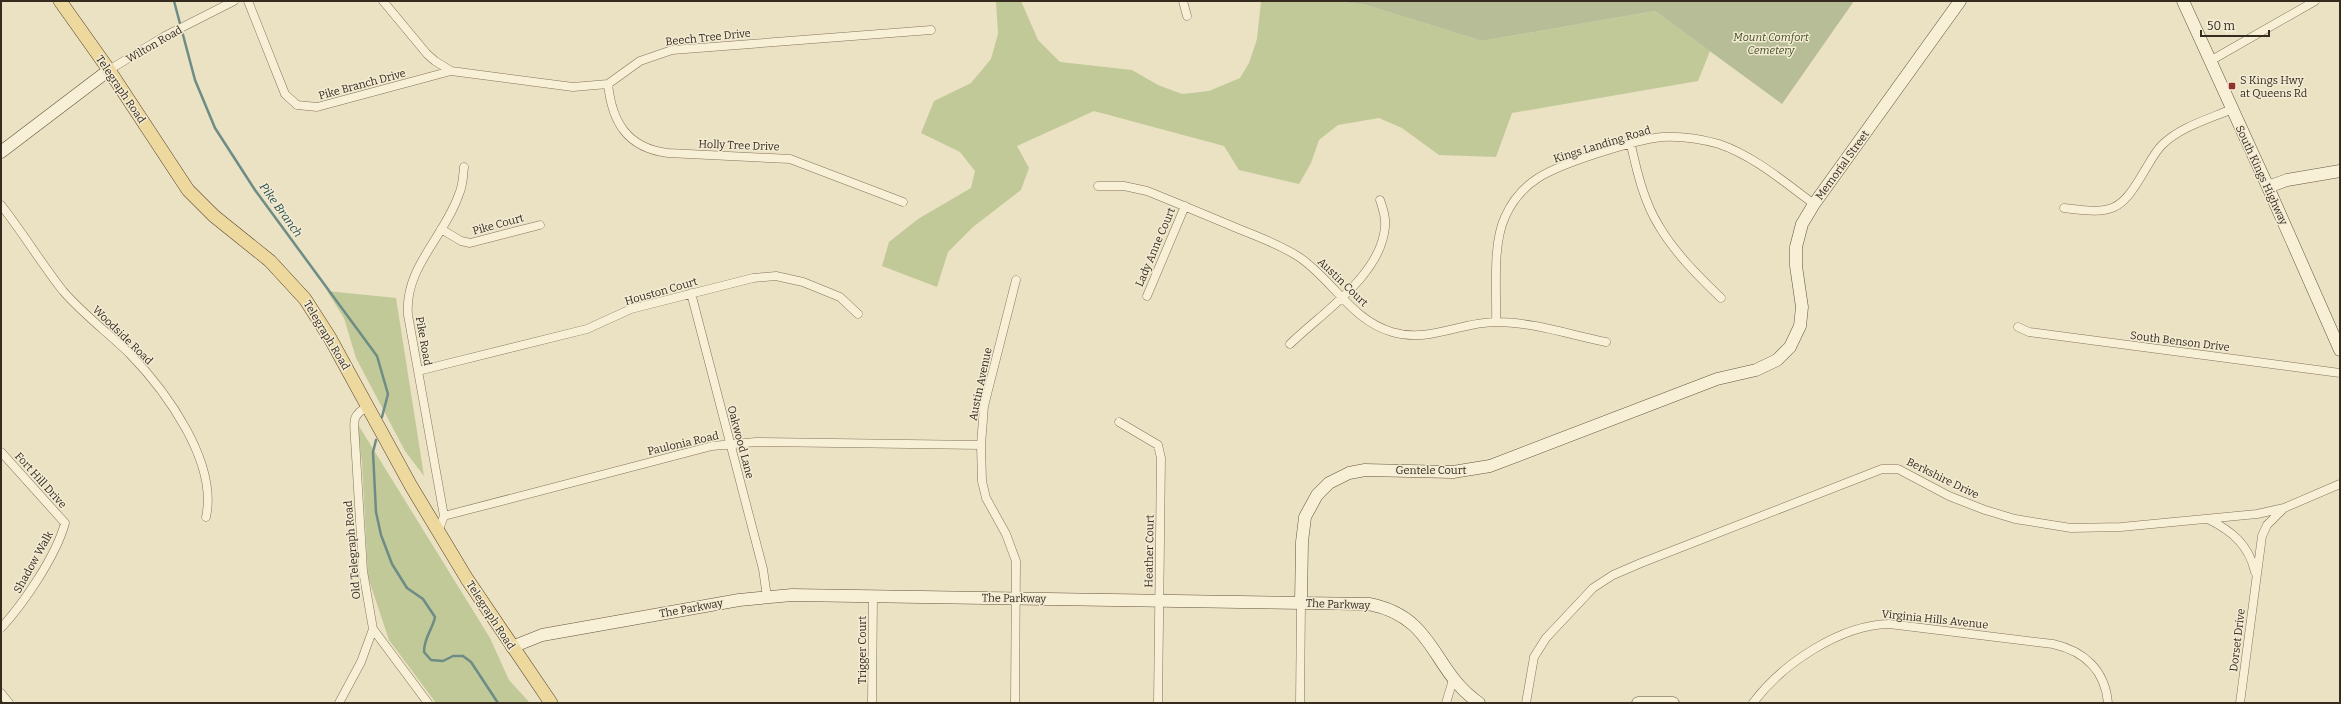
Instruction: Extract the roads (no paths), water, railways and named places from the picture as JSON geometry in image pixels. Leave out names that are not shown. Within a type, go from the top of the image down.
[{"type":"main road","name":"Telegraph Road","points":[[60,1],[109,70],[195,198],[214,216],[270,261],[305,299],[330,338],[411,486],[439,529],[467,579],[551,703]]},
{"type":"street","name":"Wilton Road","points":[[1,152],[109,70],[171,33],[234,1]]},
{"type":"street","name":"Pike Branch Drive","points":[[248,1],[285,94],[297,105],[317,107],[452,70]]},
{"type":"street","points":[[383,1],[427,54],[435,61],[452,70],[510,77],[561,86],[608,84]]},
{"type":"street","points":[[1183,1],[1187,16]]},
{"type":"street","name":"Memorial Street","points":[[1788,349],[1796,337],[1801,317],[1796,247],[1802,224],[1814,204],[1960,1]]},
{"type":"street","name":"South Kings Highway","points":[[2183,1],[2268,187],[2340,350]]},
{"type":"street","points":[[2210,61],[2315,1]]},
{"type":"street","name":"Beech Tree Drive","points":[[608,84],[640,61],[672,50],[931,30]]},
{"type":"street","name":"Holly Tree Drive","points":[[608,84],[610,103],[619,125],[628,136],[649,149],[668,153],[790,159],[903,202]]},
{"type":"street","points":[[2064,208],[2099,212],[2119,206],[2131,194],[2155,153],[2168,139],[2232,109]]},
{"type":"street","name":"Kings Landing Road","points":[[1496,322],[1499,235],[1505,217],[1516,199],[1531,184],[1550,172],[1653,139],[1670,137],[1694,139],[1720,145],[1753,160],[1814,204]]},
{"type":"street","points":[[1631,145],[1645,197],[1659,226],[1671,244],[1721,298]]},
{"type":"street","name":"Pike Road","points":[[444,516],[408,315],[408,294],[415,273],[460,194],[464,167]]},
{"type":"street","points":[[2268,187],[2287,180],[2340,172]]},
{"type":"street","name":"Austin Court","points":[[1098,186],[1135,188],[1185,206],[1286,249],[1310,265],[1353,310],[1373,324],[1399,334],[1427,335],[1466,326],[1496,322],[1517,324],[1606,342]]},
{"type":"street","points":[[1290,344],[1341,298],[1368,269],[1379,250],[1385,227],[1385,216],[1380,200]]},
{"type":"street","name":"Woodside Road","points":[[1,205],[64,291],[94,323],[137,362],[171,405],[192,442],[206,482],[208,495],[206,517]]},
{"type":"street","name":"Lady Anne Court","points":[[1146,296],[1185,206]]},
{"type":"street","name":"Pike Court","points":[[441,229],[460,241],[470,243],[540,224]]},
{"type":"street","name":"Houston Court","points":[[418,371],[587,329],[631,309],[753,278],[783,277],[833,293],[844,299],[858,314]]},
{"type":"street","name":"Austin Avenue","points":[[1015,703],[1017,598],[1014,556],[1006,534],[985,494],[981,470],[981,446],[984,410],[1016,280]]},
{"type":"street","name":"Oakwood Lane","points":[[691,293],[763,569],[767,596]]},
{"type":"street","name":"South Benson Drive","points":[[2018,328],[2029,332],[2340,373]]},
{"type":"street","name":"Gentele Court","points":[[1300,703],[1302,542],[1305,518],[1317,495],[1338,478],[1365,470],[1453,472],[1490,466],[1716,379],[1765,367],[1777,360],[1788,349]]},
{"type":"street","name":"Old Telegraph Road","points":[[368,406],[356,413],[354,420],[354,439],[363,571],[373,629],[428,703]]},
{"type":"street","name":"Heather Court","points":[[1119,422],[1158,445],[1161,458],[1158,703]]},
{"type":"street","name":"Paulonia Road","points":[[444,516],[704,448],[731,444],[756,442],[981,446]]},
{"type":"street","name":"Fort Hill Drive","points":[[1,452],[65,523]]},
{"type":"street","name":"Berkshire Drive","points":[[1526,703],[1531,669],[1541,644],[1583,597],[1602,581],[1641,563],[1882,469],[1898,469],[1949,496],[1985,510],[2043,525],[2101,528],[2257,514],[2284,508],[2340,484]]},
{"type":"street","name":"Dorset Drive","points":[[2240,703],[2262,536],[2267,525],[2284,508]]},
{"type":"street","points":[[439,529],[444,516]]},
{"type":"street","name":"Dorset Drive","points":[[2207,518],[2223,526],[2246,548],[2252,558],[2256,579]]},
{"type":"street","name":"Shadow Walk","points":[[1,628],[23,602],[38,578],[61,537],[65,523]]},
{"type":"street","name":"The Parkway","points":[[512,647],[542,635],[713,604],[767,596],[873,596],[1369,604],[1392,610],[1410,621],[1422,633],[1453,680],[1479,703]]},
{"type":"street","name":"Trigger Court","points":[[872,703],[873,596]]},
{"type":"street","name":"Virginia Hills Avenue","points":[[1753,703],[1779,674],[1834,638],[1870,625],[1889,624],[2053,644],[2070,648],[2085,657],[2097,670],[2105,686],[2108,703]]},
{"type":"street","points":[[339,703],[361,662],[373,629]]},
{"type":"street","points":[[1446,703],[1453,680]]},
{"type":"street","points":[[1,693],[9,703]]},
{"type":"street","points":[[1638,703],[1673,703]]},
{"type":"waterway","name":"Pike Branch","points":[[174,1],[195,80],[215,128],[255,190],[377,356],[388,394],[382,417]]},
{"type":"waterway","name":"Pike Branch","points":[[376,440],[373,452],[376,512],[381,535],[392,564],[407,588],[423,599],[435,617],[425,642],[424,652],[431,660],[443,661],[453,656],[463,656],[471,662],[498,703]]},
{"type":"place","name":"S Kings Hwy at Queens Rd","points":[[2232,86]]},
{"type":"park label","name":"Mount Comfort Cemetery","points":[[1771,43]]}]
